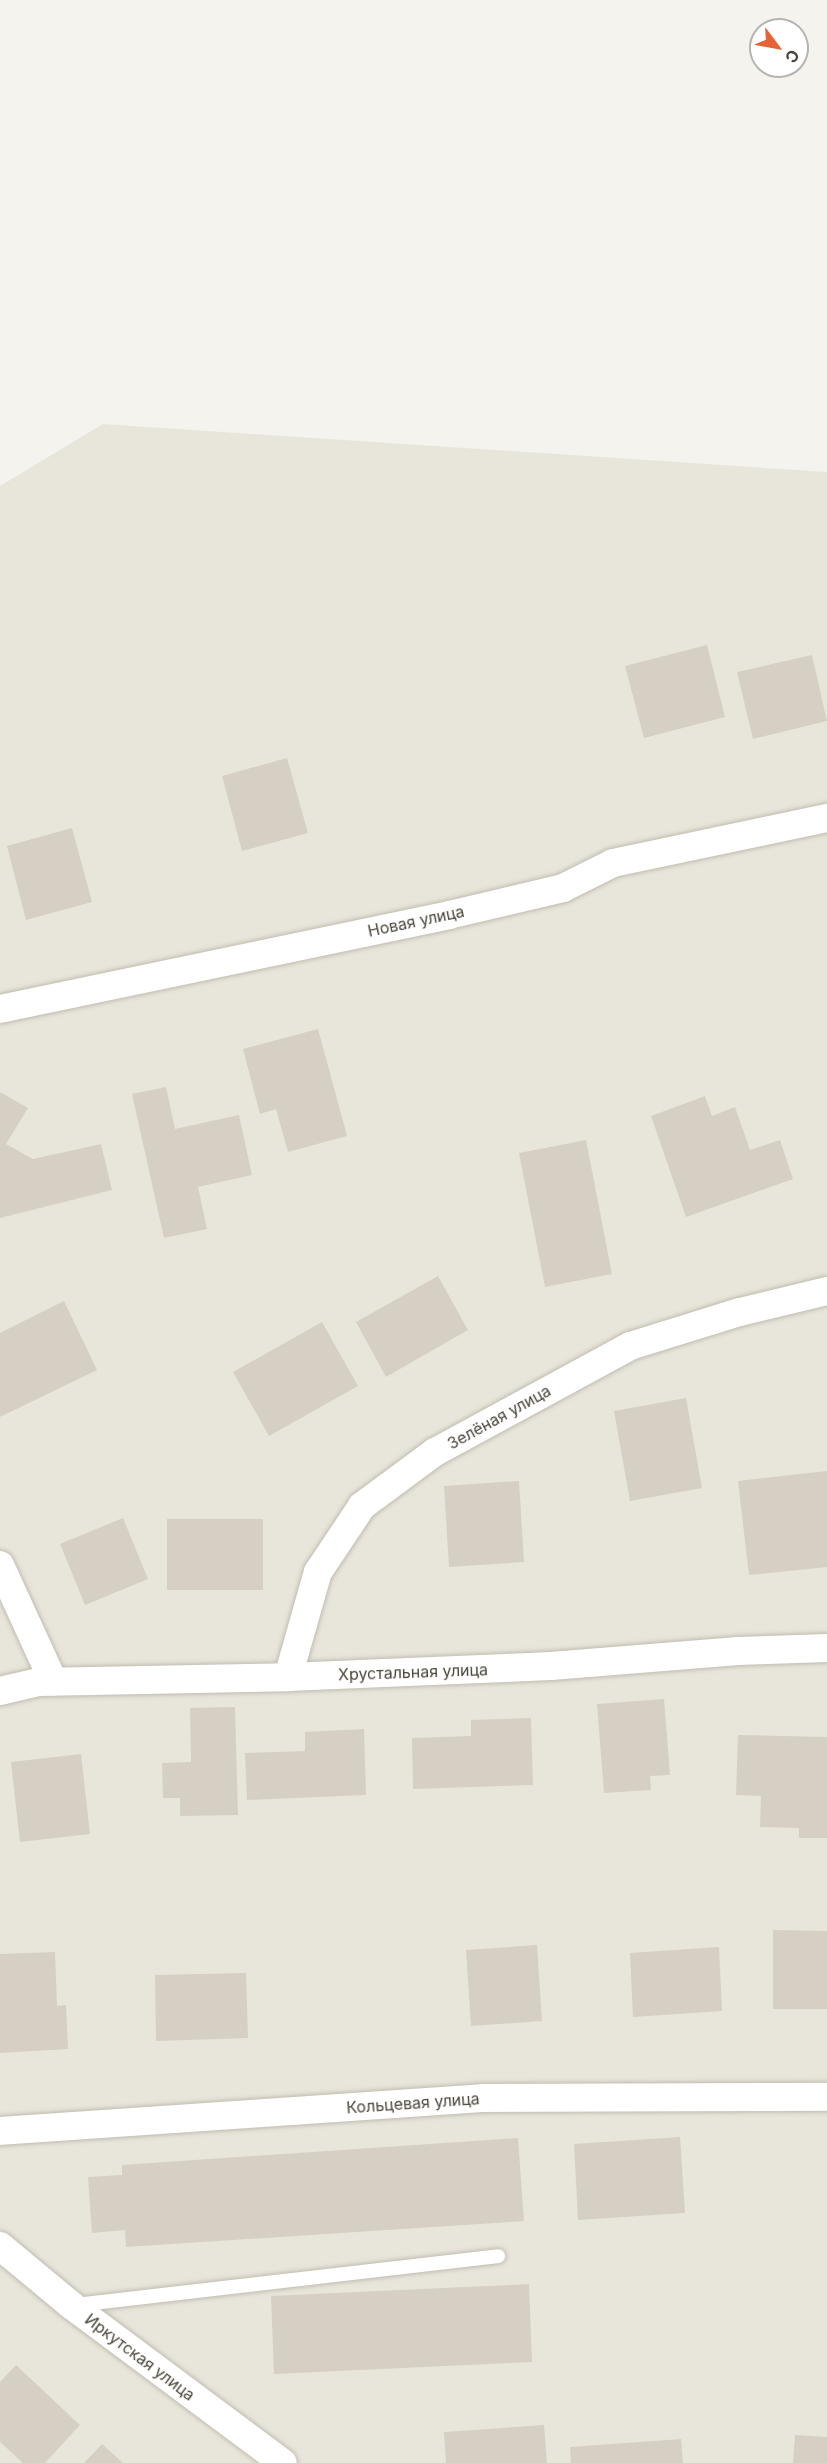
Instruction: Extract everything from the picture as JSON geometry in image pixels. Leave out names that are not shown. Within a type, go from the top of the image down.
[{"type":"street","name":"Новая улица","points":[[0,1009],[448,915],[564,888],[613,863],[827,818]]},
{"type":"street","name":"Зелёная улица","points":[[288,1677],[318,1572],[362,1506],[435,1452],[630,1346],[740,1312],[827,1292]]},
{"type":"street","points":[[0,1565],[53,1681]]},
{"type":"street","name":"Хрустальная улица","points":[[0,1691],[53,1681],[288,1677],[551,1666],[738,1651],[827,1648]]},
{"type":"street","name":"Кольцевая улица","points":[[0,2131],[483,2098],[827,2097]]},
{"type":"street","name":"Иркутская улица","points":[[0,2246],[71,2305],[283,2463]]},
{"type":"lane","points":[[71,2305],[498,2256]]},
{"type":"shaded area","points":[[103,424],[827,472],[827,2463],[0,2463],[0,486]]},
{"type":"building","points":[[707,645],[725,717],[644,738],[625,666]]},
{"type":"building","points":[[812,655],[827,721],[753,739],[737,672]]},
{"type":"building","points":[[287,758],[308,833],[242,851],[222,776]]},
{"type":"building","points":[[72,828],[92,902],[26,920],[7,846]]},
{"type":"building","points":[[318,1029],[347,1136],[288,1152],[276,1109],[260,1114],[243,1049]]},
{"type":"building","points":[[166,1087],[175,1129],[239,1115],[252,1175],[198,1187],[207,1229],[164,1238],[132,1094]]},
{"type":"building","points":[[0,1092],[28,1108],[6,1144],[33,1159],[101,1144],[112,1190],[0,1218]]},
{"type":"building","points":[[705,1096],[712,1116],[735,1107],[750,1150],[780,1140],[793,1179],[686,1217],[651,1116]]},
{"type":"building","points":[[586,1140],[612,1274],[545,1287],[519,1153]]},
{"type":"building","points":[[438,1276],[468,1330],[386,1377],[356,1322]]},
{"type":"building","points":[[64,1301],[97,1370],[0,1417],[0,1333]]},
{"type":"building","points":[[322,1322],[358,1386],[269,1436],[233,1372]]},
{"type":"building","points":[[686,1398],[702,1488],[630,1501],[614,1411]]},
{"type":"building","points":[[827,1471],[827,1567],[749,1575],[738,1481]]},
{"type":"building","points":[[519,1481],[524,1562],[449,1567],[444,1486]]},
{"type":"building","points":[[123,1518],[148,1579],[85,1605],[60,1544]]},
{"type":"building","points":[[167,1519],[263,1519],[263,1590],[167,1590]]},
{"type":"building","points":[[664,1699],[670,1775],[650,1776],[651,1790],[604,1793],[597,1704]]},
{"type":"building","points":[[235,1707],[238,1815],[180,1816],[180,1798],[163,1798],[162,1763],[191,1762],[190,1708]]},
{"type":"building","points":[[531,1718],[533,1785],[413,1789],[412,1738],[471,1736],[471,1720]]},
{"type":"building","points":[[364,1729],[366,1795],[247,1800],[245,1753],[305,1751],[305,1732]]},
{"type":"building","points":[[738,1735],[827,1737],[827,1838],[799,1838],[799,1828],[760,1827],[761,1796],[736,1795]]},
{"type":"building","points":[[81,1754],[90,1834],[20,1842],[11,1762]]},
{"type":"building","points":[[773,1930],[827,1931],[827,2009],[773,2009]]},
{"type":"building","points":[[537,1945],[542,2021],[471,2026],[466,1950]]},
{"type":"building","points":[[719,1947],[722,2011],[633,2017],[630,1953]]},
{"type":"building","points":[[55,1952],[57,2006],[66,2005],[68,2049],[0,2053],[0,1954]]},
{"type":"building","points":[[246,1973],[248,2038],[156,2041],[155,1975]]},
{"type":"building","points":[[680,2137],[685,2213],[578,2220],[574,2144]]},
{"type":"building","points":[[518,2138],[524,2221],[126,2247],[125,2230],[92,2233],[88,2177],[122,2175],[122,2165]]},
{"type":"building","points":[[529,2284],[532,2362],[274,2374],[271,2296]]},
{"type":"building","points":[[16,2365],[80,2425],[45,2463],[23,2463],[0,2442],[0,2382]]},
{"type":"building","points":[[544,2425],[547,2463],[446,2463],[444,2432]]},
{"type":"building","points":[[795,2435],[827,2437],[827,2463],[793,2463]]},
{"type":"building","points":[[681,2439],[683,2463],[571,2463],[570,2447]]},
{"type":"building","points":[[102,2444],[123,2463],[84,2463]]}]
